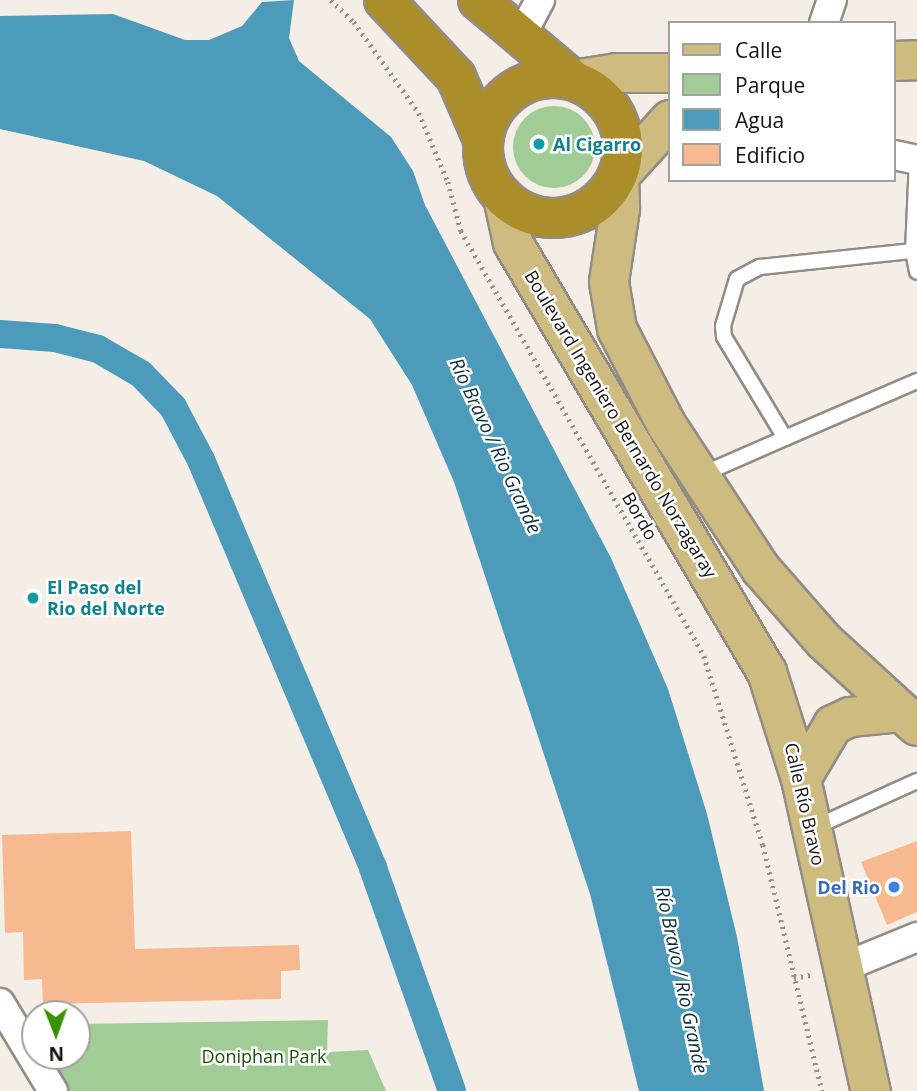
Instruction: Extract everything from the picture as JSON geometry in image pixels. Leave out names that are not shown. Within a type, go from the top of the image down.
[{"type":"highway","points":[[384,0],[456,77],[483,139],[484,160],[503,197],[522,211],[544,218],[567,217],[588,209],[619,176],[624,153],[621,129],[611,108],[594,91],[573,80],[478,0]]},
{"type":"highway","points":[[483,139],[494,111],[515,89],[553,78],[573,80]]},
{"type":"main road","points":[[896,61],[917,60]]},
{"type":"main road","points":[[573,80],[617,73],[668,73]]},
{"type":"main road","points":[[896,83],[917,82]]},
{"type":"main road","points":[[668,122],[619,176],[610,302],[633,364],[698,476],[761,569],[796,610],[909,719]]},
{"type":"main road","name":"Boulevard Ingeniero Bernardo Norzagaray","points":[[503,197],[513,243],[752,645]]},
{"type":"main road","name":"Calle Río Bravo","points":[[752,645],[783,715],[801,779],[871,1091]]},
{"type":"main road","points":[[801,779],[833,725],[850,717],[909,719]]},
{"type":"street","points":[[521,36],[540,0]]},
{"type":"street","points":[[825,21],[832,0]]},
{"type":"street","points":[[896,155],[917,160]]},
{"type":"street","points":[[844,967],[917,937]]},
{"type":"street","points":[[0,1003],[53,1091]]},
{"type":"lane","points":[[917,160],[913,251],[917,272]]},
{"type":"lane","points":[[785,438],[724,337],[737,279],[760,267],[913,251]]},
{"type":"lane","points":[[698,476],[917,381]]},
{"type":"lane","points":[[811,829],[917,782]]},
{"type":"path","name":"Bordo","points":[[331,0],[354,22],[419,113],[448,182],[461,231],[704,656],[717,687],[763,845],[822,1091]]},
{"type":"green space","points":[[554,106],[570,109],[583,118],[592,131],[595,147],[592,163],[583,176],[570,185],[554,188],[538,185],[525,176],[516,163],[513,147],[516,131],[525,118],[538,109]]},
{"type":"green space","name":"Doniphan Park","points":[[328,1020],[327,1052],[368,1050],[386,1091],[66,1091],[55,1070],[91,1070],[91,1024]]},
{"type":"water","name":"Río Bravo / Rio Grande","points":[[294,0],[289,38],[299,61],[391,137],[413,171],[425,205],[611,558],[668,689],[707,814],[737,937],[764,1091],[639,1091],[590,894],[454,482],[412,385],[370,319],[217,196],[144,161],[0,129],[0,16],[113,14],[185,40],[209,40],[242,26],[262,2]]},
{"type":"building","points":[[131,831],[135,949],[299,945],[300,970],[281,971],[281,999],[91,1003],[91,1000],[43,1000],[42,979],[24,980],[23,932],[5,933],[2,835]]},
{"type":"building","name":"Del Rio","points":[[917,841],[917,912],[887,925],[861,862]]},
{"type":"waterway","points":[[0,334],[55,338],[98,349],[141,374],[173,407],[201,460],[373,868],[452,1091]]},
{"type":"place","name":"Al Cigarro","points":[[539,144]]},
{"type":"place","name":"El Paso del Rio del Norte","points":[[33,598]]},
{"type":"place","name":"Del Rio","points":[[894,887]]}]
